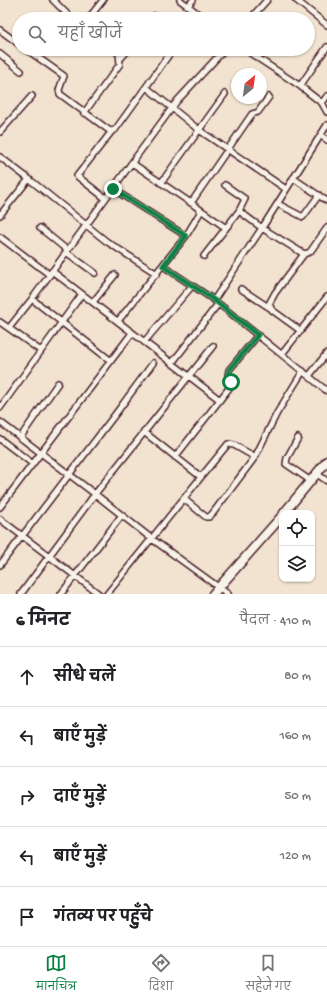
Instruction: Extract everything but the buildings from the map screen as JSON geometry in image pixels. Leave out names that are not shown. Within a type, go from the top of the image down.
[{"type":"main road","points":[[286,510],[327,460]]},
{"type":"main road","points":[[216,591],[279,519]]},
{"type":"street","points":[[53,0],[65,12]]},
{"type":"street","points":[[94,12],[103,0]]},
{"type":"street","points":[[180,0],[196,12]]},
{"type":"street","points":[[188,6],[193,0]]},
{"type":"street","points":[[256,12],[267,0]]},
{"type":"street","points":[[296,0],[312,12]]},
{"type":"street","points":[[315,15],[327,24]]},
{"type":"street","points":[[0,30],[12,39]]},
{"type":"street","points":[[300,86],[327,47]]},
{"type":"street","points":[[0,54],[21,71]]},
{"type":"street","points":[[36,56],[64,76],[59,92],[84,113],[112,131]]},
{"type":"street","points":[[84,113],[120,64],[119,56]]},
{"type":"street","points":[[120,59],[123,56]]},
{"type":"street","points":[[105,198],[76,176],[112,131],[115,130],[168,56]]},
{"type":"street","points":[[9,328],[32,299],[172,108],[219,56]]},
{"type":"street","points":[[255,56],[322,102],[327,112]]},
{"type":"street","points":[[146,87],[199,130],[286,189]]},
{"type":"street","points":[[161,183],[225,94]]},
{"type":"street","points":[[0,132],[32,96]]},
{"type":"street","points":[[322,102],[327,96]]},
{"type":"street","points":[[191,203],[252,114],[258,112],[269,97]]},
{"type":"street","points":[[172,364],[216,302],[327,125]]},
{"type":"street","points":[[321,135],[327,140]]},
{"type":"street","points":[[0,157],[106,241],[157,274]]},
{"type":"street","points":[[132,163],[226,228]]},
{"type":"street","points":[[293,178],[327,201]]},
{"type":"street","points":[[0,215],[29,179]]},
{"type":"street","points":[[204,256],[240,211],[245,199],[225,186]]},
{"type":"street","points":[[113,189],[186,236]]},
{"type":"street","points":[[278,204],[303,217],[318,195]]},
{"type":"street","points":[[118,321],[186,236],[201,211]]},
{"type":"street","points":[[240,211],[262,228],[304,254]]},
{"type":"street","points":[[40,228],[66,251],[95,273]]},
{"type":"street","points":[[270,308],[270,301],[275,293],[304,254],[310,252],[327,228]]},
{"type":"street","points":[[0,237],[93,302],[132,334],[220,400]]},
{"type":"street","points":[[163,266],[216,302],[327,391]]},
{"type":"street","points":[[93,302],[115,275]]},
{"type":"street","points":[[144,342],[192,286]]},
{"type":"street","points":[[241,289],[301,330]]},
{"type":"street","points":[[0,408],[82,294]]},
{"type":"street","points":[[282,354],[327,297]]},
{"type":"street","points":[[32,299],[111,361]]},
{"type":"street","points":[[0,322],[42,351]]},
{"type":"street","points":[[0,506],[132,334]]},
{"type":"street","points":[[175,457],[231,384],[228,375],[229,370],[258,335]]},
{"type":"street","points":[[21,594],[95,494],[213,346]]},
{"type":"street","points":[[309,376],[327,353]]},
{"type":"street","points":[[0,565],[153,363]]},
{"type":"street","points":[[184,500],[204,516],[209,517],[213,513],[255,457],[277,413],[303,371]]},
{"type":"street","points":[[20,438],[58,383]]},
{"type":"street","points":[[0,422],[122,515],[216,591],[228,594]]},
{"type":"street","points":[[144,432],[201,477]]},
{"type":"street","points":[[298,438],[287,458],[286,464],[310,481]]},
{"type":"street","points":[[0,439],[32,464]]},
{"type":"street","points":[[107,594],[228,444],[234,445],[255,457]]},
{"type":"street","points":[[316,474],[327,481]]},
{"type":"street","points":[[61,594],[122,515]]},
{"type":"street","points":[[0,519],[99,594]]},
{"type":"route","points":[[113,189],[186,236],[163,266],[214,300],[258,335],[229,370],[228,377],[231,382]]}]
